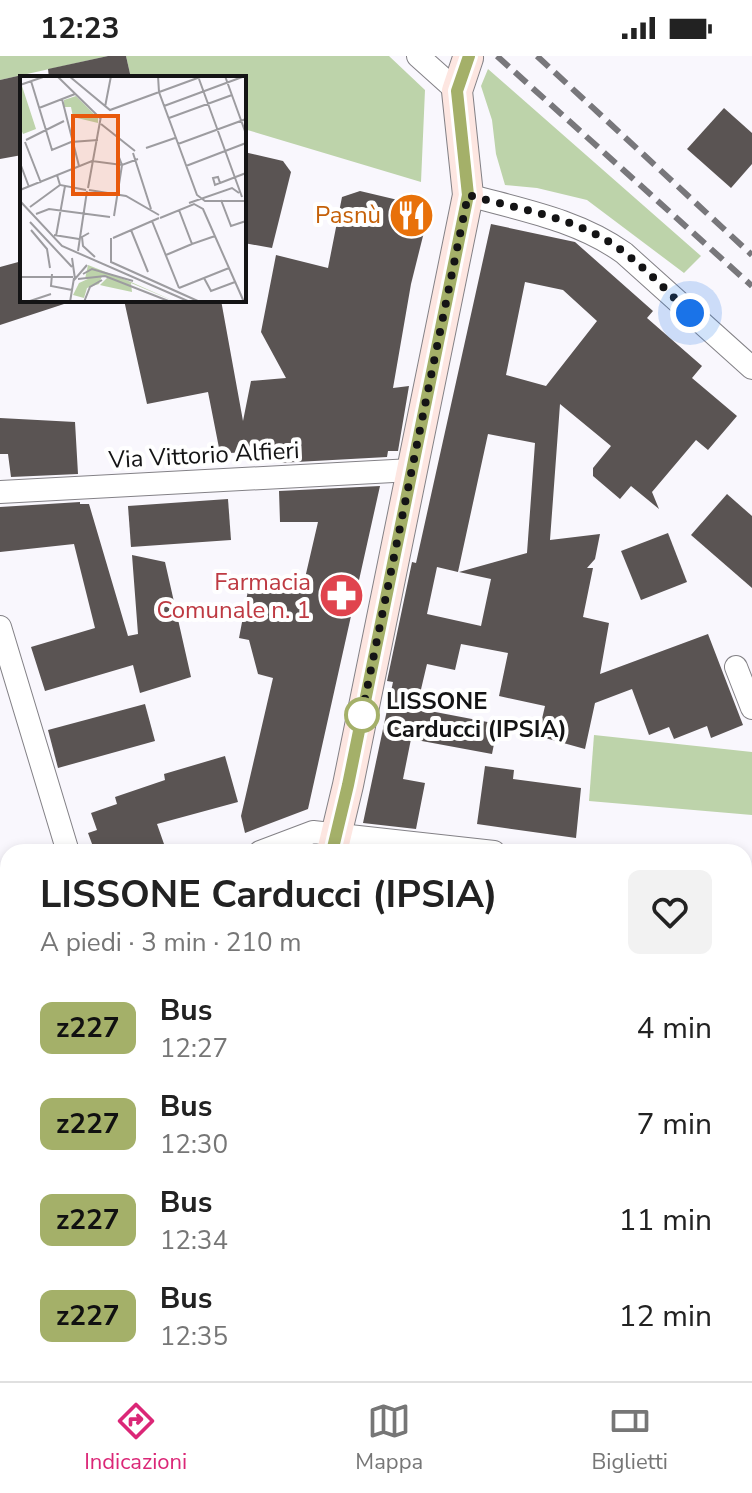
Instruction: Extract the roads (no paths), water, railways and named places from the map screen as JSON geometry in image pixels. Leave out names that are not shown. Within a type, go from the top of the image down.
[{"type":"street","points":[[418,56],[457,91]]},
{"type":"street","points":[[281,844],[313,832],[334,843],[348,785],[468,195],[457,91],[468,58]]},
{"type":"street","points":[[468,195],[578,226],[602,237],[624,253],[752,368]]},
{"type":"street","name":"Via Vittorio Alfieri","points":[[0,492],[412,470]]},
{"type":"street","points":[[0,627],[66,844]]},
{"type":"street","points":[[736,667],[752,708]]},
{"type":"railway","points":[[497,56],[752,286]]},
{"type":"railway","points":[[537,56],[752,255]]},
{"type":"place","name":"Pasnù","points":[[412,215]]},
{"type":"place","name":"Farmacia Comunale n. 1","points":[[342,596]]},
{"type":"place","name":"LISSONE Carducci (IPSIA)","points":[[362,715]]}]
